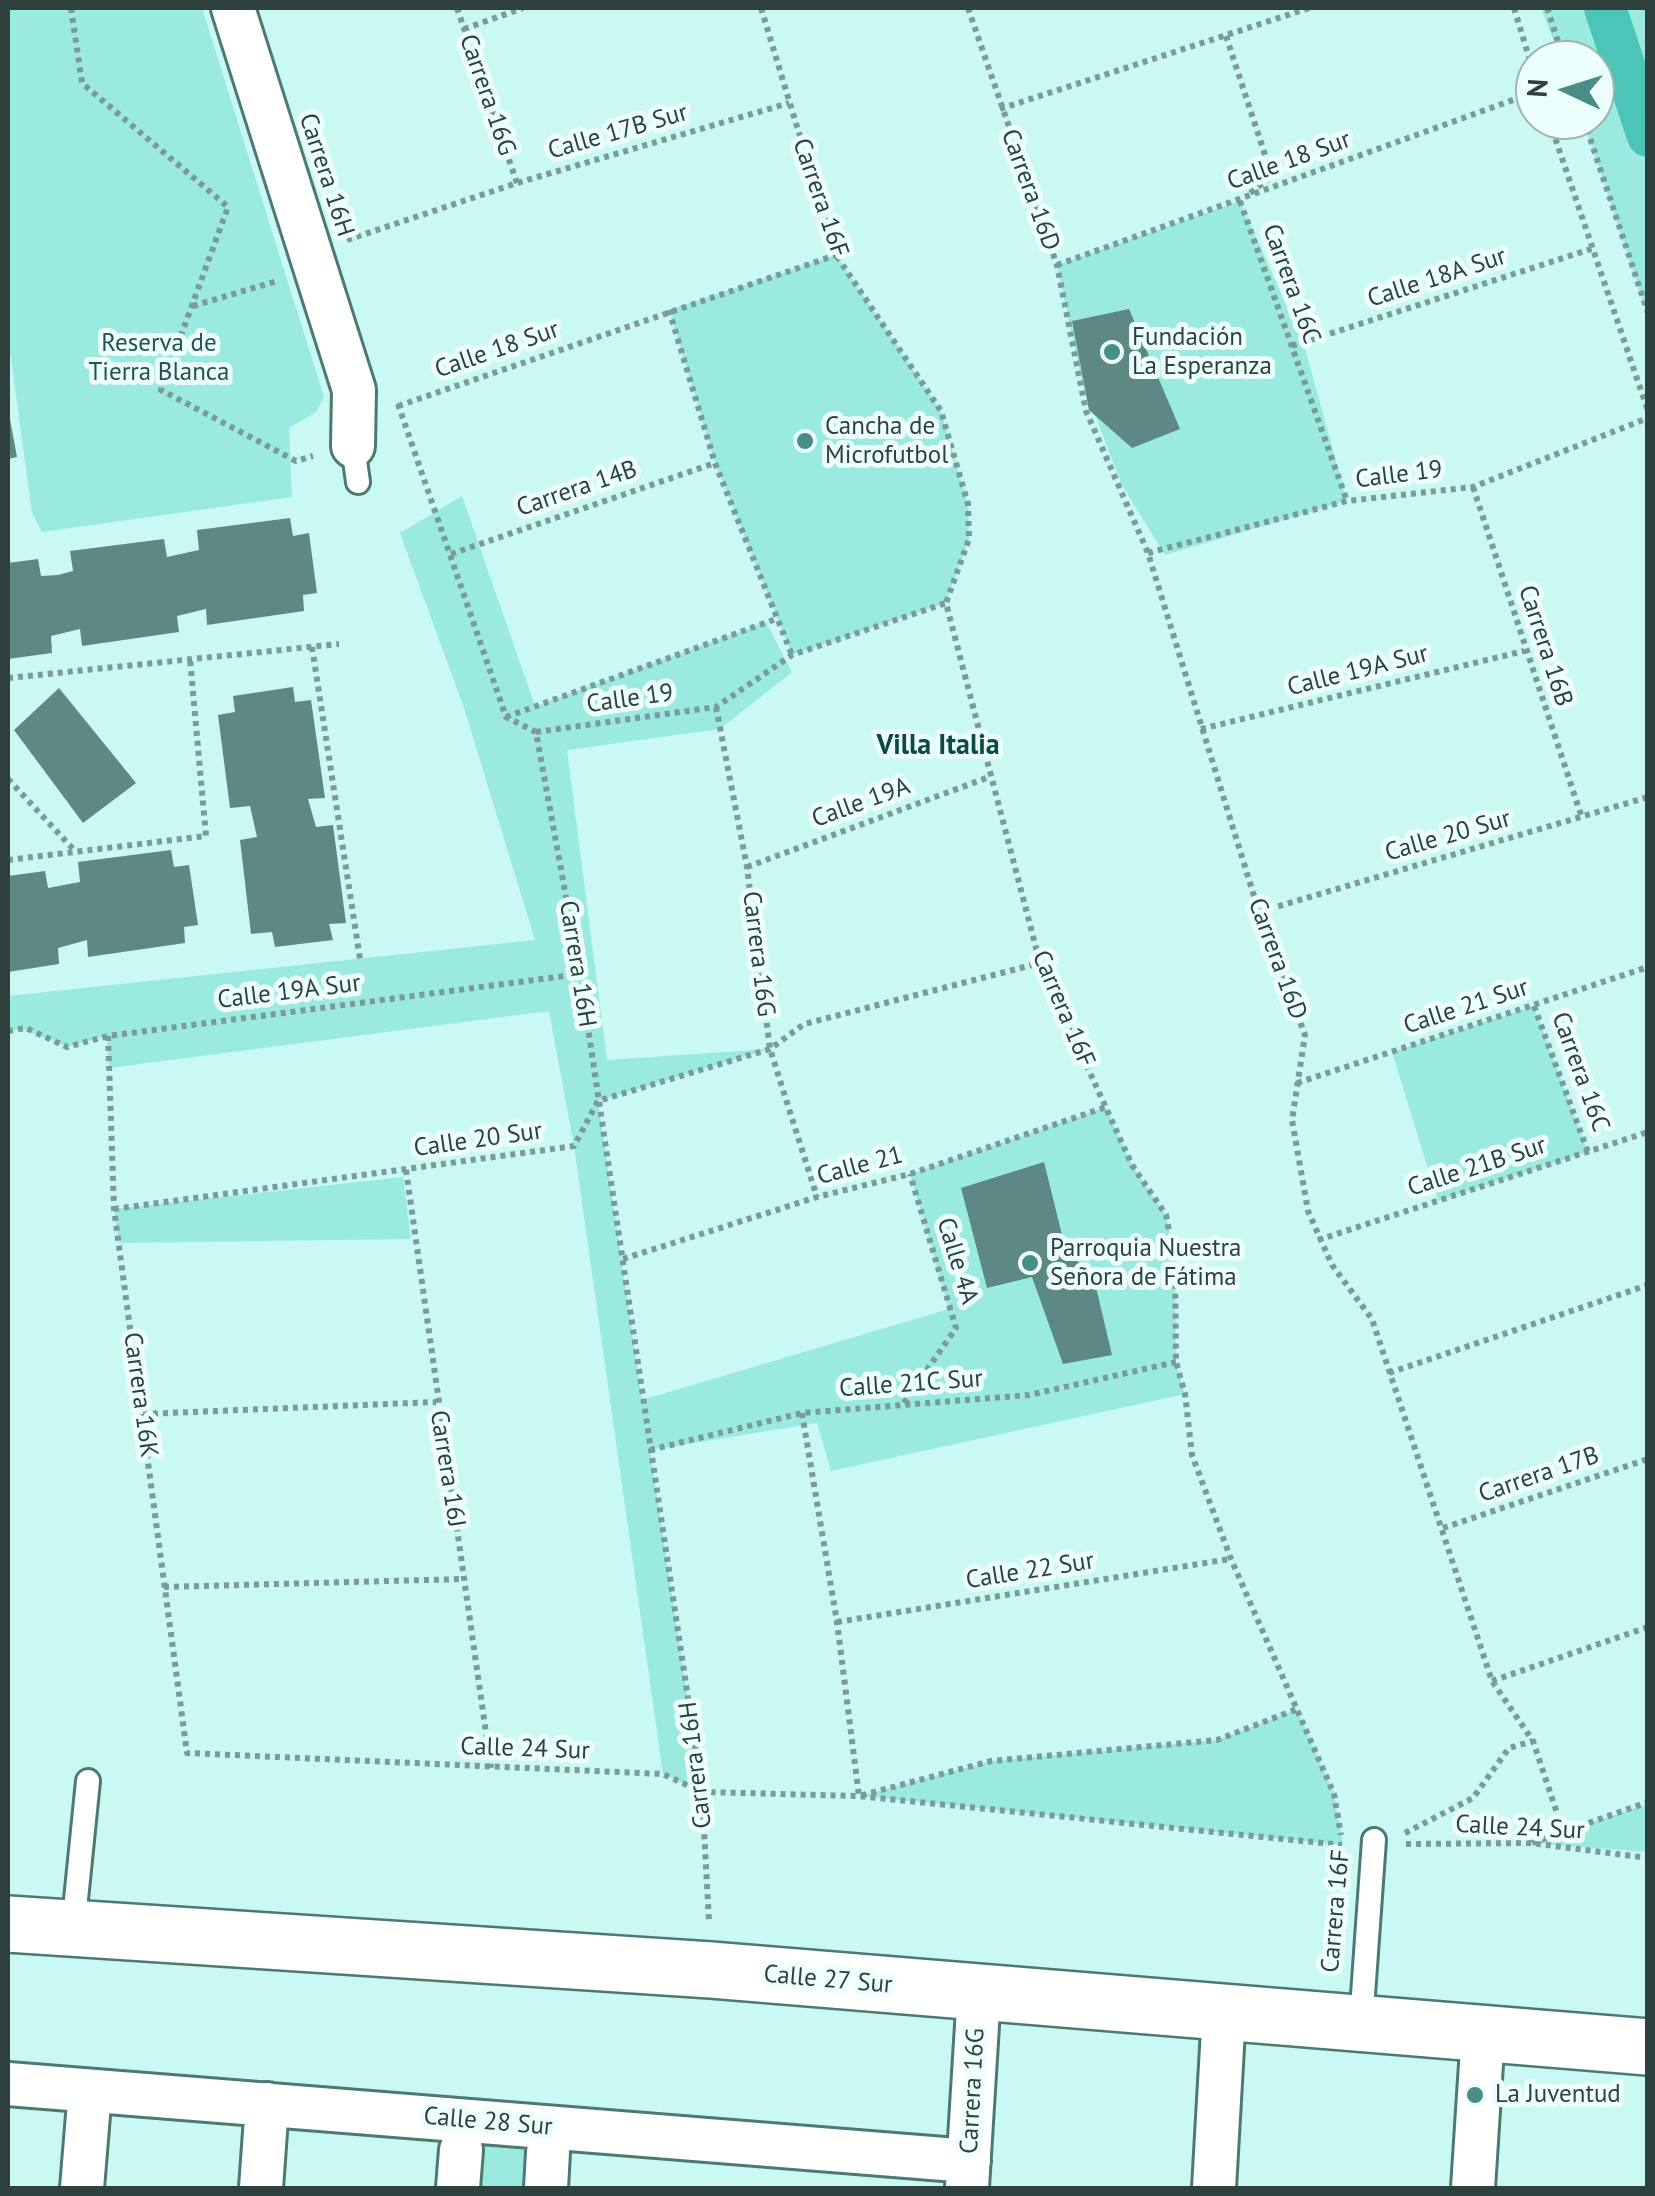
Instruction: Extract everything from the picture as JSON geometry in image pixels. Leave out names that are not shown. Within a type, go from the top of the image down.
[{"type":"street","name":"Carrera 16H","points":[[233,8],[354,390],[356,464]]},
{"type":"street","name":"Calle 27 Sur","points":[[8,1924],[711,1970],[1648,2047]]},
{"type":"street","name":"Carrera 16G","points":[[968,2175],[978,1992]]},
{"type":"street","points":[[1214,2188],[1224,2012]]},
{"type":"street","points":[[1473,2188],[1483,2033]]},
{"type":"street","name":"Calle 28 Sur","points":[[8,2084],[267,2104],[968,2175]]},
{"type":"street","points":[[82,2188],[90,2090]]},
{"type":"street","points":[[261,2188],[267,2104]]},
{"type":"lane","points":[[73,1929],[88,1780]]},
{"type":"lane","points":[[1361,2024],[1382,1842]]},
{"type":"path","points":[[71,8],[82,83],[228,207],[161,390],[296,461],[356,464]]},
{"type":"path","name":"Carrera 16G","points":[[456,8],[517,182]]},
{"type":"path","points":[[464,28],[522,8]]},
{"type":"path","name":"Carrera 16F","points":[[761,8],[836,255],[941,411],[968,504],[969,539],[946,604],[1040,963],[1132,1165],[1166,1215],[1176,1262],[1176,1362],[1186,1394],[1192,1455],[1230,1559],[1334,1794],[1343,1845],[1341,1864]]},
{"type":"path","name":"Carrera 16D","points":[[968,8],[1056,265],[1086,411],[1122,485],[1148,553],[1258,912],[1304,1035],[1292,1120],[1308,1211],[1318,1240],[1372,1320],[1492,1680],[1533,1741],[1563,1831]]},
{"type":"path","points":[[1000,109],[1309,8]]},
{"type":"path","points":[[1514,8],[1524,40]]},
{"type":"path","points":[[1547,8],[1557,40]]},
{"type":"path","name":"Carrera 16C","points":[[1226,36],[1272,176],[1240,200],[1347,501]]},
{"type":"path","name":"Calle 18 Sur","points":[[1056,265],[1515,99]]},
{"type":"path","name":"Calle 17B Sur","points":[[346,240],[517,182],[789,102]]},
{"type":"path","points":[[1557,140],[1648,414]]},
{"type":"path","points":[[1591,140],[1648,312]]},
{"type":"path","name":"Carrera 16H","points":[[340,222],[352,258]]},
{"type":"path","name":"Calle 18A Sur","points":[[1292,346],[1594,248]]},
{"type":"path","name":"Calle 18 Sur","points":[[398,406],[836,255]]},
{"type":"path","points":[[192,306],[278,281]]},
{"type":"path","points":[[670,310],[715,462],[792,655]]},
{"type":"path","points":[[392,387],[506,717],[536,732]]},
{"type":"path","name":"Calle 19","points":[[1148,553],[1347,501],[1474,486],[1648,414]]},
{"type":"path","name":"Carrera 14B","points":[[451,554],[715,462]]},
{"type":"path","name":"Carrera 16B","points":[[1474,486],[1524,651],[1582,818]]},
{"type":"path","name":"Calle 19","points":[[536,732],[716,706],[792,655],[946,604]]},
{"type":"path","points":[[506,717],[776,619]]},
{"type":"path","points":[[8,678],[339,644]]},
{"type":"path","points":[[312,646],[360,959]]},
{"type":"path","name":"Calle 19A Sur","points":[[1201,730],[1524,651]]},
{"type":"path","points":[[8,860],[206,836],[190,660]]},
{"type":"path","name":"Carrera 16G","points":[[716,706],[746,867],[770,1048],[817,1198]]},
{"type":"path","name":"Carrera 16H","points":[[536,732],[580,974],[702,1792],[711,1970]]},
{"type":"path","name":"Calle 19A","points":[[746,867],[989,777]]},
{"type":"path","points":[[8,779],[75,852]]},
{"type":"path","name":"Calle 20 Sur","points":[[1258,912],[1648,798]]},
{"type":"path","points":[[598,1101],[770,1048],[804,1024],[1040,963]]},
{"type":"path","name":"Calle 21 Sur","points":[[1297,1083],[1648,967]]},
{"type":"path","name":"Calle 19A Sur","points":[[8,1031],[26,1028],[67,1046],[108,1036],[580,974]]},
{"type":"path","name":"Carrera 16C","points":[[1534,1006],[1588,1152]]},
{"type":"path","name":"Carrera 16K","points":[[108,1036],[114,1208],[186,1753]]},
{"type":"path","name":"Calle 20 Sur","points":[[114,1208],[574,1146],[598,1101]]},
{"type":"path","name":"Calle 21","points":[[623,1260],[817,1198],[910,1174],[1106,1108]]},
{"type":"path","name":"Calle 21B Sur","points":[[1318,1240],[1648,1132]]},
{"type":"path","name":"Carrera 16J","points":[[406,1170],[491,1768]]},
{"type":"path","name":"Calle 4A","points":[[903,1404],[956,1328],[910,1174]]},
{"type":"path","points":[[1389,1372],[1648,1284]]},
{"type":"path","name":"Calle 21C Sur","points":[[650,1450],[802,1412],[1029,1395],[1176,1362]]},
{"type":"path","points":[[142,1414],[436,1402]]},
{"type":"path","points":[[802,1412],[837,1622],[859,1796]]},
{"type":"path","name":"Carrera 17B","points":[[1443,1528],[1648,1460]]},
{"type":"path","name":"Calle 22 Sur","points":[[837,1622],[1230,1559]]},
{"type":"path","points":[[164,1587],[463,1579]]},
{"type":"path","points":[[1492,1680],[1648,1628]]},
{"type":"path","name":"Calle 24 Sur","points":[[859,1796],[990,1761],[1217,1740],[1297,1709]]},
{"type":"path","points":[[1398,1838],[1473,1798],[1509,1748],[1533,1741]]},
{"type":"path","name":"Calle 24 Sur","points":[[186,1753],[663,1774],[702,1792],[859,1796],[1343,1845]]},
{"type":"path","points":[[1531,1844],[1648,1802]]},
{"type":"path","name":"Calle 24 Sur","points":[[1382,1842],[1531,1844],[1648,1858]]},
{"type":"green space","name":"Reserva de Tierra Blanca","points":[[8,8],[202,8],[324,397],[316,412],[289,428],[292,497],[42,532],[32,513],[8,336]]},
{"type":"green space","points":[[1541,8],[1647,8],[1647,313],[1590,140],[1615,140],[1615,40],[1553,40]]},
{"type":"green space","points":[[1240,201],[1304,345],[1347,501],[1165,555],[1122,485],[1082,382],[1057,265]]},
{"type":"green space","points":[[836,255],[941,411],[968,504],[969,539],[946,603],[792,655],[715,463],[669,310]]},
{"type":"green space","points":[[462,496],[535,706],[766,622],[792,672],[720,729],[567,750],[607,1060],[770,1049],[598,1101],[642,1400],[949,1309],[910,1174],[1106,1107],[1132,1165],[1166,1215],[1175,1262],[1176,1362],[1185,1394],[831,1471],[817,1423],[650,1450],[702,1792],[663,1774],[574,1146],[549,1011],[109,1068],[107,1036],[67,1047],[23,1029],[8,1031],[8,996],[535,940],[464,708],[400,533]]},
{"type":"green space","points":[[1534,1006],[1588,1152],[1438,1201],[1392,1052]]},
{"type":"green space","points":[[403,1177],[411,1239],[119,1243],[114,1209]]},
{"type":"green space","points":[[1297,1709],[1334,1794],[1343,1845],[859,1796],[991,1761],[1217,1740]]},
{"type":"green space","points":[[1647,1804],[1647,1852],[1531,1843]]},
{"type":"green space","points":[[471,2143],[540,2147],[537,2188],[468,2188]]},
{"type":"building","name":"Fundación La Esperanza","points":[[1129,309],[1180,429],[1132,448],[1089,410],[1072,321]]},
{"type":"building","points":[[8,408],[17,457],[8,459]]},
{"type":"building","points":[[290,518],[293,536],[309,533],[317,593],[303,595],[304,611],[207,625],[206,609],[177,616],[179,632],[82,646],[80,629],[51,636],[52,653],[8,659],[8,563],[38,559],[41,576],[58,575],[73,571],[70,551],[164,539],[167,557],[199,550],[197,530]]},
{"type":"building","points":[[293,687],[295,702],[311,700],[325,798],[308,799],[316,827],[333,825],[346,923],[329,924],[333,940],[275,947],[272,932],[251,934],[240,840],[257,837],[250,806],[230,808],[218,715],[235,712],[233,696]]},
{"type":"building","points":[[59,688],[136,783],[83,823],[14,730]]},
{"type":"building","points":[[171,850],[174,867],[189,865],[198,925],[184,927],[185,943],[88,957],[87,940],[58,948],[59,964],[8,972],[8,876],[45,871],[48,888],[80,882],[78,862]]},
{"type":"building","name":"Parroquia Nuestra Señora de Fátima","points":[[1044,1162],[1067,1255],[1092,1270],[1112,1355],[1063,1364],[1032,1277],[987,1288],[961,1188]]},
{"type":"waterway","points":[[1605,8],[1648,136]]},
{"type":"place","name":"Fundación La Esperanza","points":[[1112,352]]},
{"type":"place","name":"Cancha de Microfutbol","points":[[805,441]]},
{"type":"place","name":"Parroquia Nuestra Señora de Fátima","points":[[1030,1263]]},
{"type":"place","name":"La Juventud","points":[[1475,2095]]},
{"type":"district","name":"Villa Italia","points":[[938,746]]}]
